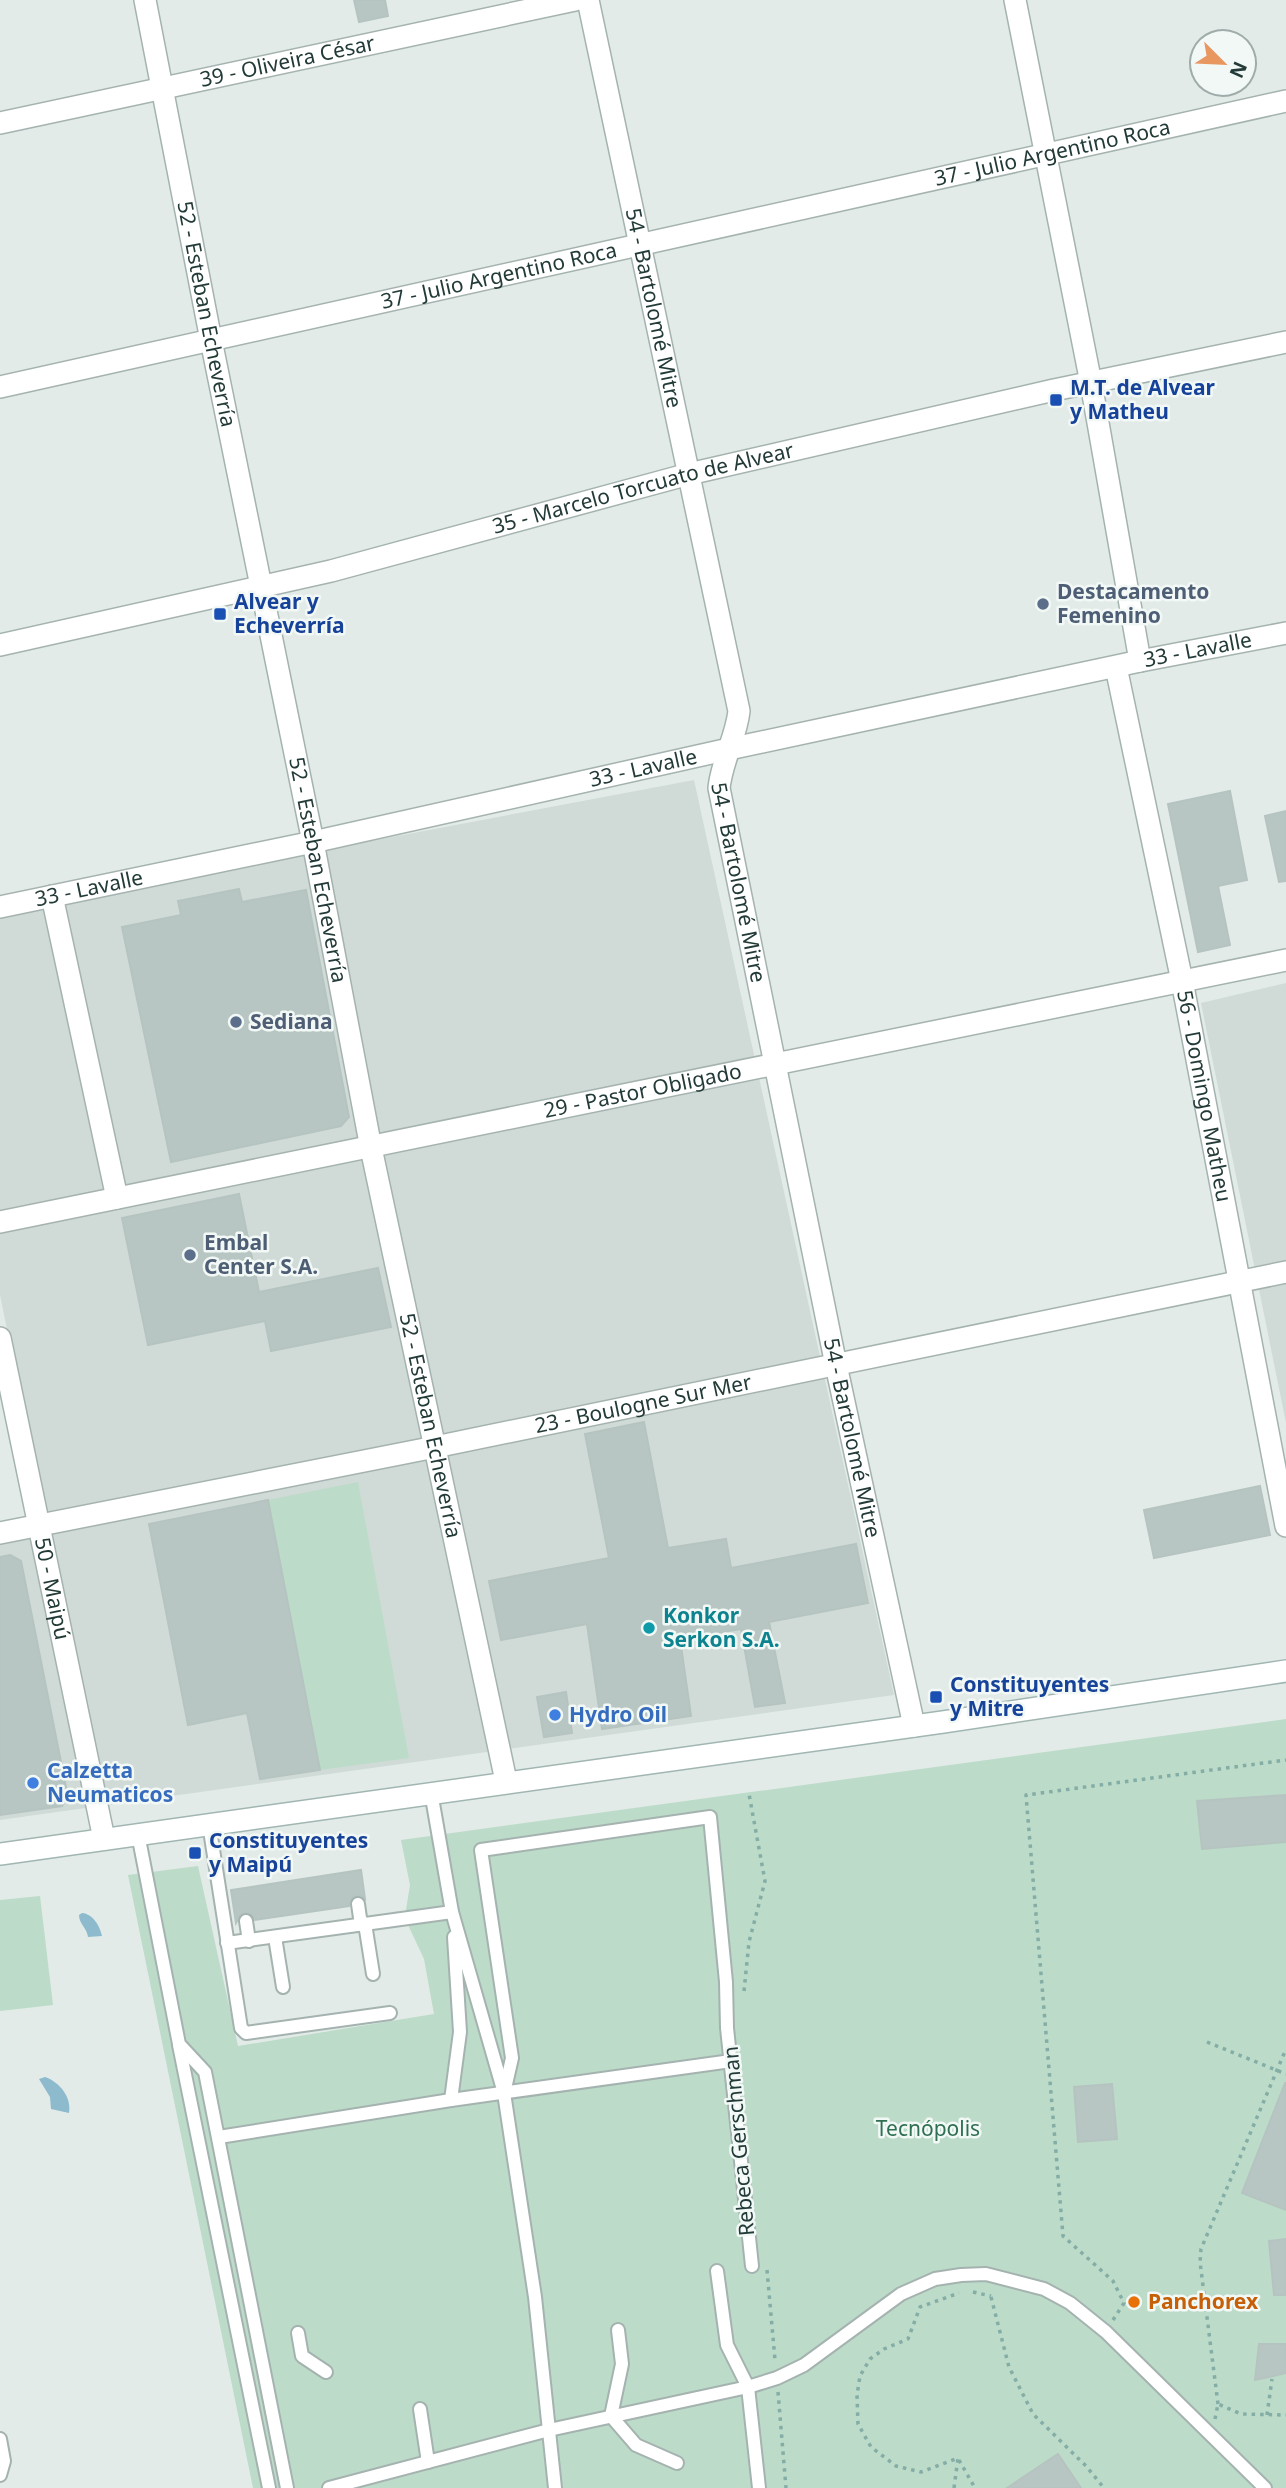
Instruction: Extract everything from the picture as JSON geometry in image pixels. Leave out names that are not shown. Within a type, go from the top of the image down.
[{"type":"street","name":"52 - Esteban Echeverría","points":[[145,0],[211,340],[263,587],[371,1148],[506,1781]]},
{"type":"street","name":"39 - Oliveira César","points":[[0,123],[575,0]]},
{"type":"street","name":"54 - Bartolomé Mitre","points":[[588,0],[738,711],[737,730],[721,768],[719,788],[836,1365],[914,1726]]},
{"type":"street","points":[[1015,0],[1091,383],[1140,662]]},
{"type":"street","name":"37 - Julio Argentino Roca","points":[[0,387],[1286,102]]},
{"type":"street","name":"35 - Marcelo Torcuato de Alvear","points":[[0,645],[390,556],[689,474],[1286,342]]},
{"type":"street","name":"33 - Lavalle","points":[[0,907],[313,842],[729,749],[1286,633]]},
{"type":"street","name":"56 - Domingo Matheu","points":[[1116,667],[1182,981],[1286,1526]]},
{"type":"street","points":[[52,896],[117,1198]]},
{"type":"street","name":"29 - Pastor Obligado","points":[[0,1223],[1286,960]]},
{"type":"street","name":"23 - Boulogne Sur Mer","points":[[0,1533],[435,1447],[1286,1272]]},
{"type":"street","name":"50 - Maipú","points":[[0,1338],[104,1839]]},
{"type":"street","points":[[0,1853],[914,1726],[1286,1671]]},
{"type":"lane","points":[[431,1792],[452,1912],[504,2093],[533,2285],[555,2488]]},
{"type":"lane","points":[[504,2093],[512,2058],[481,1850],[710,1817],[751,2266]]},
{"type":"lane","points":[[209,1824],[241,2028],[246,2033],[390,2013]]},
{"type":"lane","points":[[138,1834],[269,2488]]},
{"type":"lane","points":[[358,1904],[373,1974]]},
{"type":"lane","points":[[228,1943],[452,1912]]},
{"type":"lane","points":[[451,2100],[460,2032],[452,1912]]},
{"type":"lane","points":[[246,1922],[249,1941]]},
{"type":"lane","points":[[275,1937],[283,1987]]},
{"type":"lane","points":[[179,2044],[205,2072],[287,2488]]},
{"type":"lane","points":[[219,2137],[451,2100],[731,2061]]},
{"type":"lane","points":[[717,2271],[727,2345],[748,2387],[759,2488]]},
{"type":"lane","points":[[329,2488],[549,2430],[748,2387],[777,2378],[804,2365],[901,2294],[936,2279],[986,2274],[1044,2289],[1070,2303],[1106,2332],[1265,2488]]},
{"type":"lane","points":[[611,2416],[622,2364],[618,2330]]},
{"type":"lane","points":[[298,2333],[302,2356],[326,2372]]},
{"type":"lane","points":[[420,2409],[428,2462]]},
{"type":"lane","points":[[611,2416],[636,2445],[677,2463]]},
{"type":"lane","points":[[0,2439],[4,2461],[0,2474]]},
{"type":"path","points":[[1106,2332],[1124,2303],[1113,2281],[1063,2236],[1026,1794],[1286,1760]]},
{"type":"path","points":[[744,1993],[749,1942],[765,1881],[749,1794]]},
{"type":"path","points":[[1207,2042],[1286,2074]]},
{"type":"path","points":[[1212,2435],[1218,2404],[1200,2262],[1201,2249],[1286,2049]]},
{"type":"path","points":[[767,2267],[786,2488]]},
{"type":"path","points":[[986,2274],[1009,2367],[1033,2414],[1086,2466],[1104,2488]]},
{"type":"path","points":[[958,2458],[921,2472],[896,2466],[871,2447],[858,2424],[857,2395],[860,2376],[870,2359],[884,2349],[908,2339],[920,2307],[966,2290],[991,2296]]},
{"type":"path","points":[[1266,2416],[1272,2379]]},
{"type":"path","points":[[1218,2404],[1241,2414],[1286,2415]]},
{"type":"path","points":[[954,2488],[958,2458]]},
{"type":"path","points":[[958,2458],[975,2488]]},
{"type":"shaded area","points":[[694,780],[894,1695],[0,1820],[0,1544],[48,1533],[0,1295],[0,911]]},
{"type":"shaded area","points":[[1286,983],[1286,1423],[1201,1003]]},
{"type":"green space","points":[[358,1482],[409,1758],[320,1770],[268,1500]]},
{"type":"green space","name":"Tecnópolis","points":[[1286,1719],[1286,2488],[253,2488],[128,1875],[198,1866],[238,2046],[434,2014],[424,1959],[409,1927],[406,1910],[410,1885],[401,1840]]},
{"type":"green space","points":[[40,1896],[53,2005],[0,2011],[0,1900]]},
{"type":"water","points":[[82,1913],[95,1921],[102,1936],[88,1937],[79,1918]]},
{"type":"water","points":[[45,2077],[64,2091],[69,2102],[69,2113],[51,2109],[50,2097],[39,2079]]},
{"type":"building","points":[[354,0],[385,0],[388,16],[359,22]]},
{"type":"building","points":[[1230,791],[1247,880],[1218,886],[1230,945],[1198,952],[1168,804]]},
{"type":"building","points":[[1286,811],[1286,881],[1279,882],[1265,816]]},
{"type":"building","name":"Sediana","points":[[239,889],[242,902],[306,890],[349,1117],[341,1126],[171,1162],[122,927],[181,915],[178,901]]},
{"type":"building","name":"Embal Center S.A.","points":[[239,1194],[259,1292],[378,1268],[391,1327],[271,1351],[265,1321],[148,1345],[122,1218]]},
{"type":"building","points":[[644,1422],[668,1548],[726,1539],[731,1568],[856,1544],[868,1603],[769,1622],[785,1703],[755,1707],[741,1629],[680,1639],[691,1716],[602,1729],[587,1624],[501,1640],[489,1581],[609,1558],[585,1434]]},
{"type":"building","points":[[1260,1486],[1270,1535],[1154,1558],[1144,1510]]},
{"type":"building","points":[[268,1500],[320,1770],[260,1779],[247,1713],[188,1725],[149,1524]]},
{"type":"building","points":[[10,1555],[21,1561],[68,1797],[62,1806],[0,1815],[0,1557]]},
{"type":"building","name":"Hydro Oil","points":[[566,1692],[572,1733],[544,1737],[537,1697]]},
{"type":"building","points":[[1286,1795],[1286,1842],[1202,1849],[1197,1801]]},
{"type":"building","points":[[361,1870],[365,1899],[361,1896],[353,1897],[349,1906],[255,1920],[245,1912],[236,1923],[231,1890]]},
{"type":"building","points":[[1286,2083],[1286,2210],[1242,2193]]},
{"type":"building","points":[[1112,2084],[1117,2139],[1078,2142],[1074,2087]]},
{"type":"building","points":[[1286,2239],[1286,2295],[1274,2295],[1269,2241]]},
{"type":"building","points":[[1259,2344],[1286,2344],[1286,2373],[1255,2380]]},
{"type":"building","points":[[1058,2454],[1081,2488],[1007,2488]]},
{"type":"place","name":"M.T. de Alvear y Matheu","points":[[1056,400]]},
{"type":"place","name":"Destacamento Femenino","points":[[1043,604]]},
{"type":"place","name":"Alvear y Echeverría","points":[[220,614]]},
{"type":"place","name":"Sediana","points":[[236,1022]]},
{"type":"place","name":"Embal Center S.A.","points":[[190,1255]]},
{"type":"place","name":"Konkor Serkon S.A.","points":[[649,1628]]},
{"type":"place","name":"Constituyentes y Mitre","points":[[936,1697]]},
{"type":"place","name":"Hydro Oil","points":[[555,1715]]},
{"type":"place","name":"Calzetta Neumaticos","points":[[33,1783]]},
{"type":"place","name":"Constituyentes y Maipú","points":[[195,1853]]},
{"type":"place","name":"Panchorex","points":[[1134,2302]]}]
